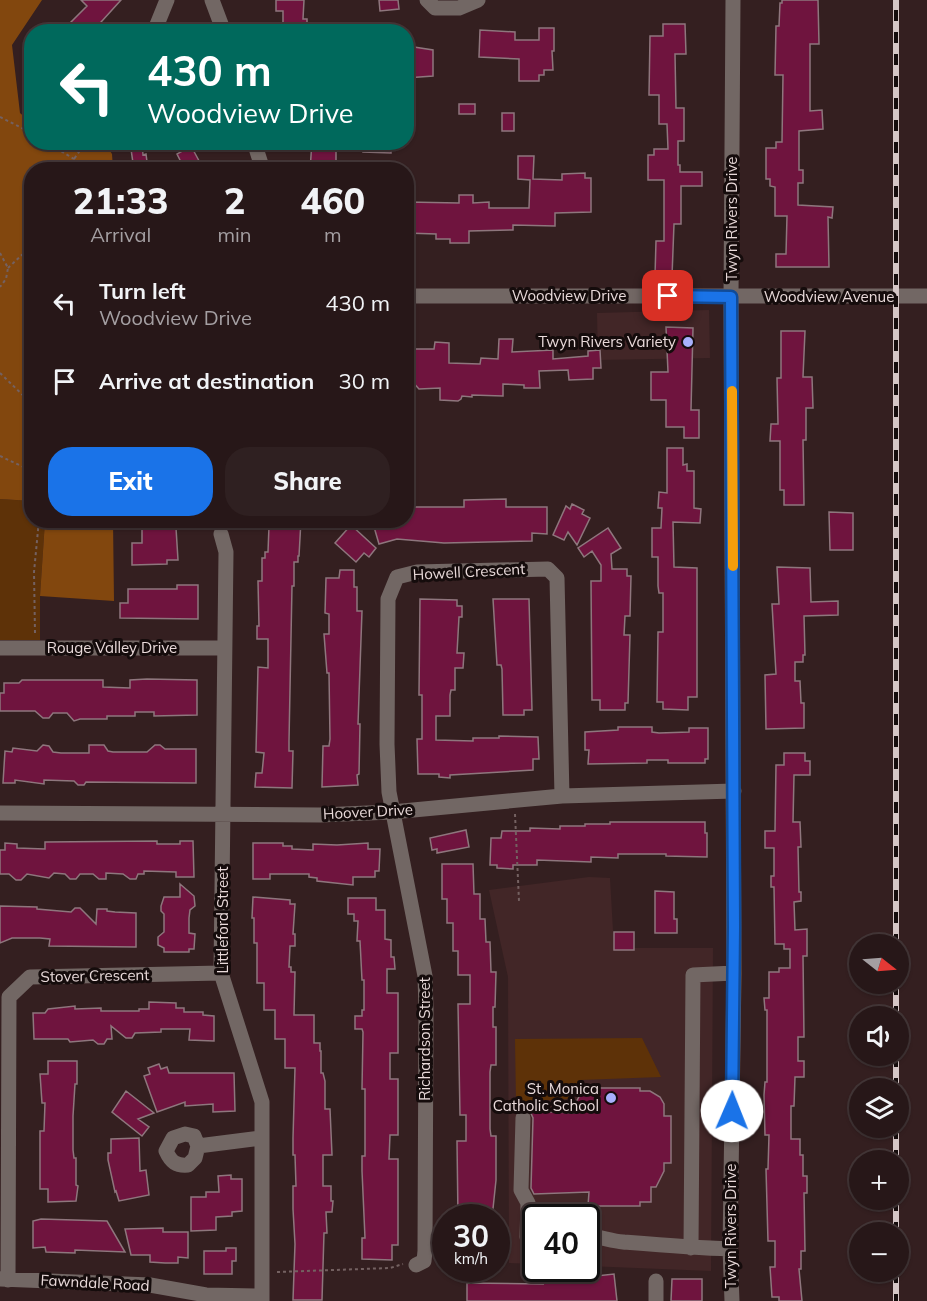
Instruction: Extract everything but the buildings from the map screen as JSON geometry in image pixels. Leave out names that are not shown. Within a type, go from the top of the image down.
[{"type":"street","points":[[157,24],[167,0]]},
{"type":"street","points":[[212,0],[221,24]]},
{"type":"street","points":[[428,0],[435,8],[459,8],[478,0]]},
{"type":"street","name":"Twyn Rivers Drive","points":[[732,1301],[730,1249],[734,791],[731,297],[734,0]]},
{"type":"street","name":"Woodview Drive","points":[[414,296],[731,297]]},
{"type":"street","name":"Woodview Avenue","points":[[731,297],[927,296]]},
{"type":"street","name":"Littleford Street","points":[[221,534],[226,552],[223,648],[224,813],[221,973],[262,1102],[262,1298]]},
{"type":"street","name":"Howell Crescent","points":[[392,812],[387,744],[388,598],[397,578],[417,572],[548,569],[557,578],[562,796]]},
{"type":"street","name":"Rouge Valley Drive","points":[[0,648],[223,648]]},
{"type":"street","name":"Hoover Drive","points":[[0,813],[320,814],[392,812],[562,796],[734,791]]},
{"type":"street","name":"Richardson Street","points":[[392,812],[425,976],[425,1251],[424,1261],[416,1265]]},
{"type":"street","name":"Stover Crescent","points":[[4,1280],[9,997],[30,977],[221,973]]},
{"type":"street","points":[[691,1248],[693,975],[734,973]]},
{"type":"street","points":[[523,1118],[521,1190],[528,1204]]},
{"type":"street","points":[[198,1146],[261,1138]]},
{"type":"street","points":[[600,1236],[616,1241],[730,1249]]},
{"type":"street","name":"Fawndale Road","points":[[4,1280],[150,1285],[206,1295],[262,1298]]},
{"type":"street","points":[[656,1281],[656,1301]]},
{"type":"path","points":[[0,117],[24,130]]},
{"type":"path","points":[[59,150],[74,159]]},
{"type":"path","points":[[72,162],[80,150]]},
{"type":"path","points":[[0,253],[8,268]]},
{"type":"path","points":[[0,287],[6,279],[8,268],[24,253]]},
{"type":"path","points":[[0,373],[24,396]]},
{"type":"path","points":[[0,456],[24,467]]},
{"type":"path","points":[[35,648],[34,572],[38,528]]},
{"type":"path","points":[[515,801],[519,901]]},
{"type":"path","points":[[262,1272],[390,1268],[411,1262],[416,1265]]},
{"type":"shaded area","points":[[0,0],[42,0],[12,45],[20,113],[24,117],[24,150],[109,150],[113,162],[24,162],[24,501],[0,499]]},
{"type":"shaded area","points":[[709,310],[710,358],[598,360],[597,313]]},
{"type":"shaded area","points":[[0,499],[24,501],[24,528],[45,528],[40,640],[0,640]]},
{"type":"shaded area","points":[[45,528],[113,528],[114,601],[40,596]]},
{"type":"shaded area","name":"St. Monica Catholic School","points":[[589,877],[610,878],[614,948],[713,948],[711,1271],[600,1267],[600,1204],[522,1204],[522,1264],[510,1263],[508,977],[489,890]]},
{"type":"shaded area","points":[[642,1038],[661,1077],[580,1080],[568,1099],[516,1102],[515,1039]]},
{"type":"railway","points":[[896,0],[896,934]]},
{"type":"railway","points":[[896,994],[896,1006]]},
{"type":"railway","points":[[896,1066],[896,1078]]},
{"type":"railway","points":[[896,1138],[896,1150]]},
{"type":"railway","points":[[896,1210],[896,1222]]},
{"type":"railway","points":[[896,1282],[896,1301]]},
{"type":"slow traffic","points":[[732,391],[733,566]]},
{"type":"place","name":"Twyn Rivers Variety","points":[[688,342]]},
{"type":"place","name":"St. Monica Catholic School","points":[[611,1098]]},
{"type":"route","points":[[668,296],[731,297],[734,791],[732,1111]]}]
